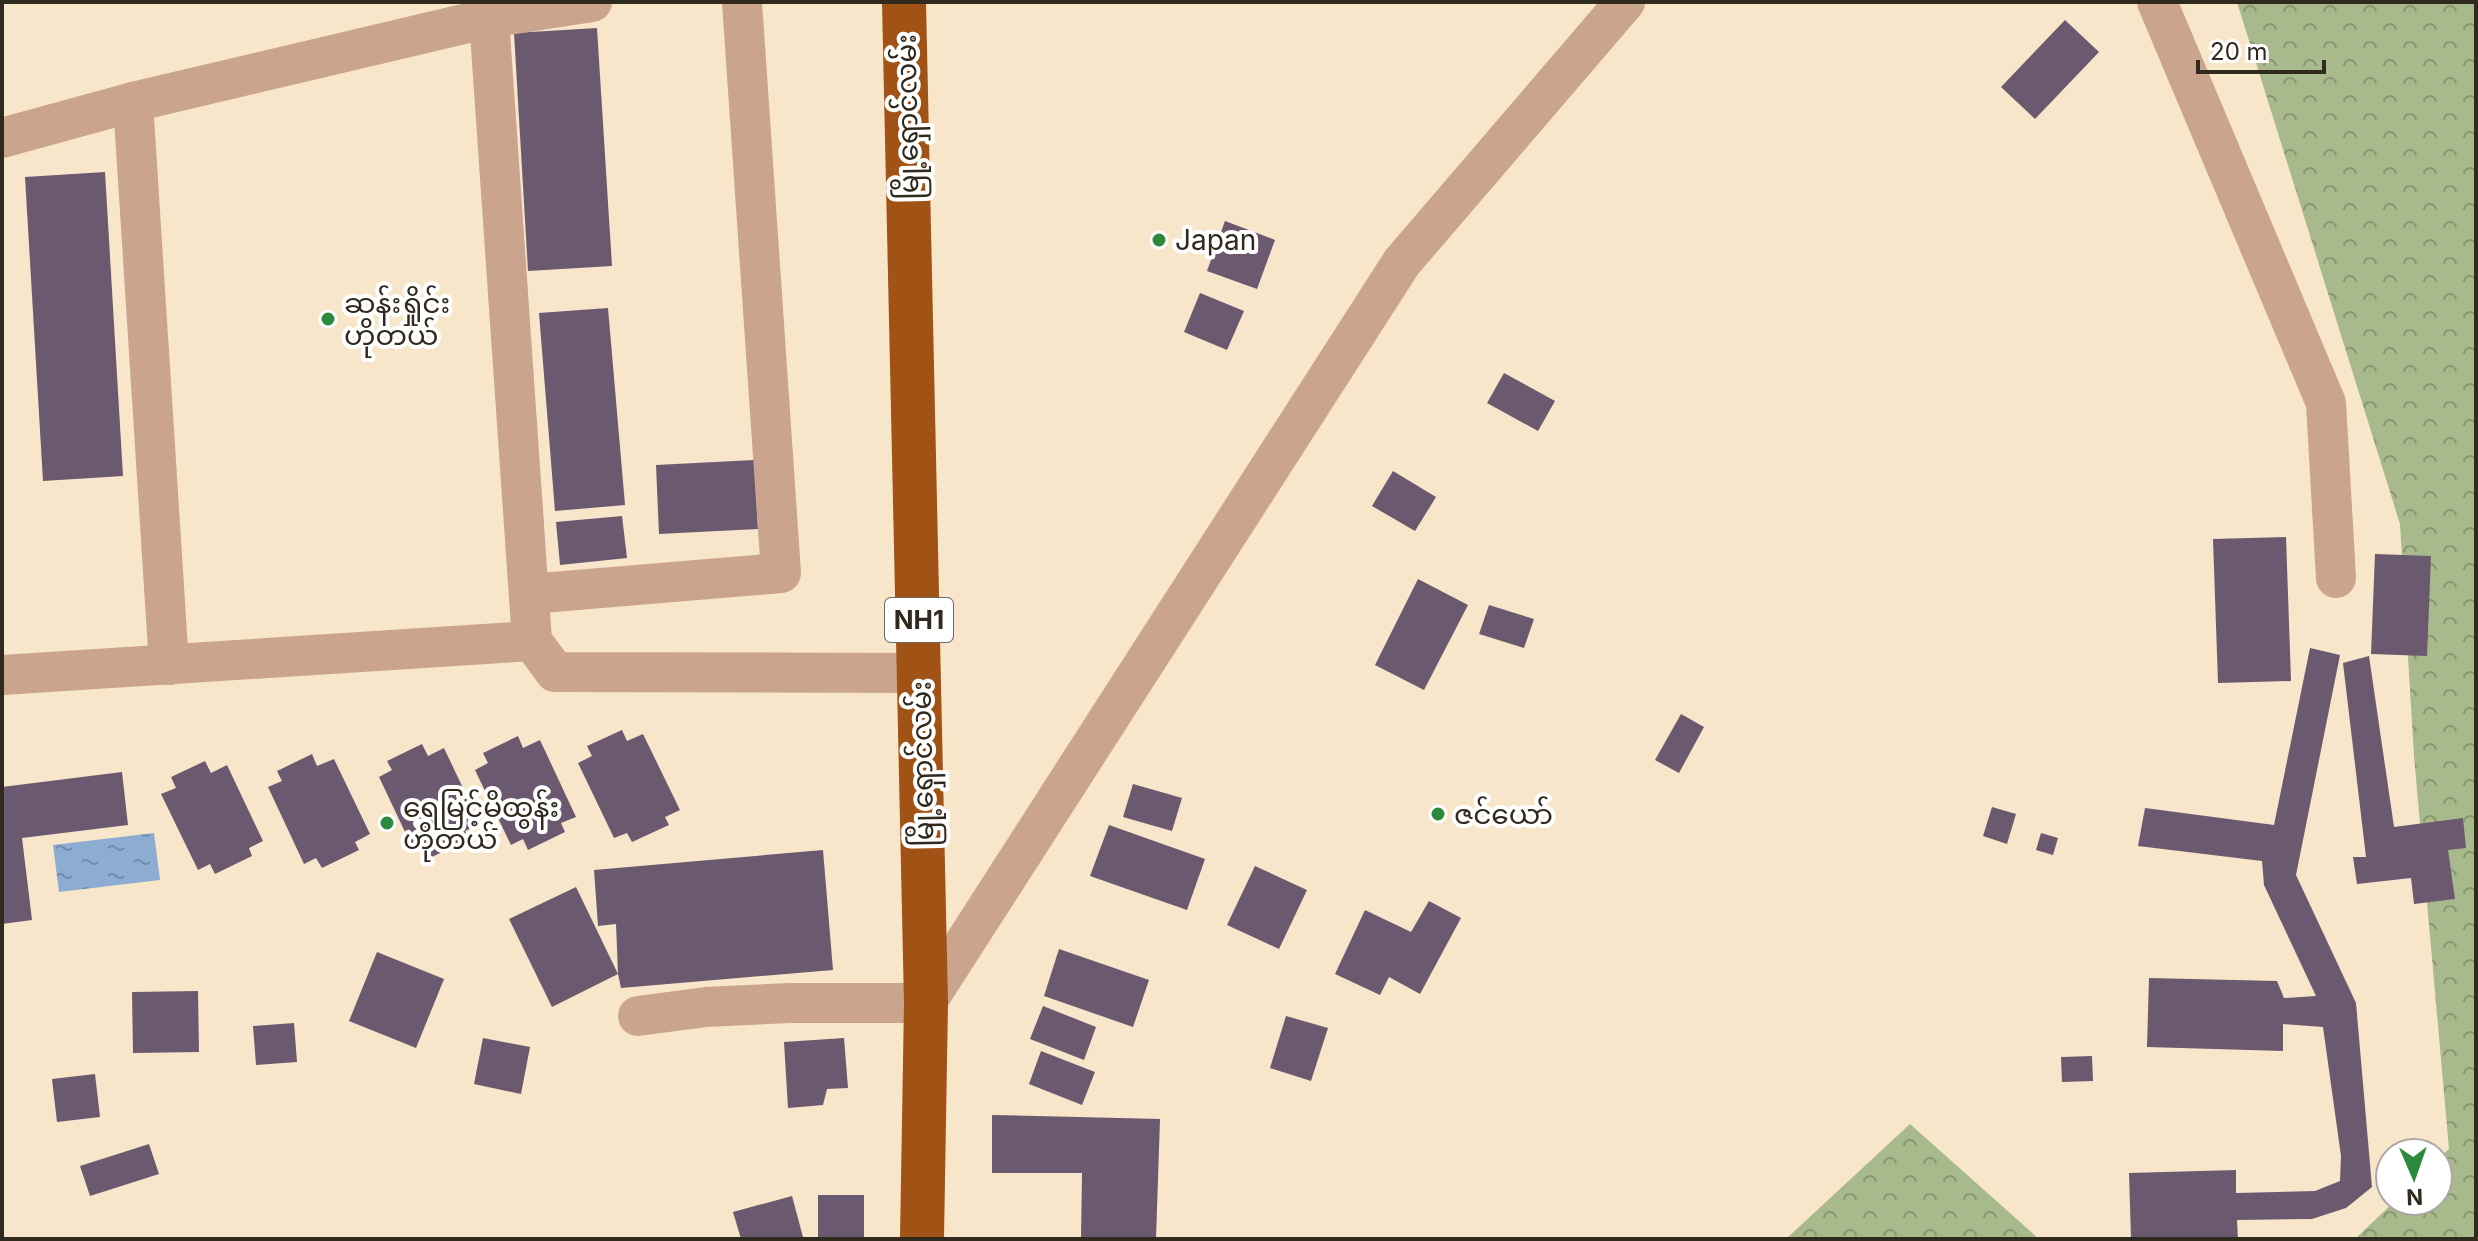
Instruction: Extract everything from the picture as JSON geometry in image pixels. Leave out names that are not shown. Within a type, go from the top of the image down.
[{"type":"highway","name":"မြို့ရှောင်လမ်း","points":[[904,2],[926,1003],[922,1239]]},
{"type":"street","points":[[2,138],[133,102],[489,18],[592,2]]},
{"type":"street","points":[[529,594],[781,573],[742,2]]},
{"type":"street","points":[[638,1016],[706,1007],[776,1003],[926,1003],[1402,262],[1625,2]]},
{"type":"street","points":[[2157,2],[2326,403],[2336,578]]},
{"type":"street","points":[[489,18],[532,641],[555,672],[920,673]]},
{"type":"street","points":[[133,102],[169,665]]},
{"type":"street","points":[[2,675],[532,641]]},
{"type":"green space","points":[[2237,2],[2476,2],[2476,1239],[2355,1239],[2378,1217],[2454,1217],[2454,1137],[2448,1137],[2414,756],[2400,524]]},
{"type":"green space","points":[[1910,1124],[2039,1239],[1786,1239]]},
{"type":"water","points":[[154,833],[160,880],[59,892],[53,845]]},
{"type":"building","points":[[2065,20],[2099,52],[2035,119],[2001,87]]},
{"type":"building","points":[[597,28],[612,266],[528,271],[514,33]]},
{"type":"building","points":[[105,172],[123,476],[43,481],[25,177]]},
{"type":"building","points":[[1225,221],[1275,240],[1257,289],[1207,271]]},
{"type":"building","points":[[1200,293],[1244,311],[1227,350],[1184,332]]},
{"type":"building","points":[[608,308],[625,505],[555,511],[539,313]]},
{"type":"building","points":[[1504,373],[1555,401],[1538,431],[1487,403]]},
{"type":"building","points":[[754,460],[758,529],[659,534],[656,465]]},
{"type":"building","points":[[1393,471],[1436,497],[1415,531],[1372,506]]},
{"type":"building","points":[[622,516],[627,558],[560,565],[556,522]]},
{"type":"building","points":[[2286,537],[2291,681],[2218,683],[2213,539]]},
{"type":"building","points":[[2375,554],[2431,556],[2427,656],[2371,654]]},
{"type":"building","points":[[1418,579],[1468,605],[1424,690],[1375,665]]},
{"type":"building","points":[[1489,605],[1534,619],[1524,648],[1479,634]]},
{"type":"building","points":[[2310,648],[2340,655],[2296,875],[2356,1003],[2372,1187],[2346,1208],[2312,1219],[2237,1220],[2238,1239],[2131,1239],[2129,1173],[2236,1170],[2236,1193],[2315,1191],[2340,1181],[2341,1156],[2323,1027],[2283,1024],[2283,1051],[2147,1047],[2149,978],[2277,981],[2284,998],[2316,996],[2264,885],[2262,861],[2138,846],[2145,808],[2274,825]]},
{"type":"building","points":[[2369,656],[2394,827],[2463,818],[2466,848],[2448,850],[2455,899],[2414,904],[2411,878],[2357,884],[2353,857],[2366,857],[2343,663]]},
{"type":"building","points":[[1681,714],[1704,727],[1679,773],[1655,760]]},
{"type":"building","points":[[622,730],[627,741],[643,734],[680,810],[665,817],[669,825],[632,842],[627,833],[614,838],[578,763],[592,756],[587,746]]},
{"type":"building","points":[[518,736],[523,748],[540,740],[576,817],[561,823],[565,832],[528,850],[523,839],[511,845],[475,770],[488,763],[483,753]]},
{"type":"building","points":[[422,744],[428,756],[444,748],[480,824],[465,831],[469,839],[432,857],[427,847],[415,853],[379,777],[392,770],[387,761]]},
{"type":"building","points":[[312,754],[317,766],[334,759],[370,834],[355,842],[359,850],[322,868],[316,858],[304,864],[268,787],[282,781],[277,771]]},
{"type":"building","points":[[205,761],[211,773],[227,765],[263,841],[249,848],[252,856],[215,874],[210,864],[198,870],[161,794],[176,788],[171,777]]},
{"type":"building","points":[[122,772],[128,825],[22,838],[32,920],[2,924],[2,787]]},
{"type":"building","points":[[1133,784],[1182,798],[1172,831],[1123,817]]},
{"type":"building","points":[[1992,807],[2016,814],[2007,844],[1983,836]]},
{"type":"building","points":[[1109,825],[1205,859],[1187,910],[1090,876]]},
{"type":"building","points":[[2041,833],[2058,838],[2053,855],[2036,850]]},
{"type":"building","points":[[823,850],[833,970],[621,988],[616,924],[598,926],[594,870]]},
{"type":"building","points":[[1255,866],[1307,890],[1279,949],[1227,925]]},
{"type":"building","points":[[576,887],[618,974],[552,1007],[509,919]]},
{"type":"building","points":[[1429,901],[1461,918],[1420,994],[1389,977],[1380,995],[1335,974],[1365,910],[1411,932]]},
{"type":"building","points":[[1059,949],[1149,980],[1133,1027],[1044,996]]},
{"type":"building","points":[[377,952],[444,979],[416,1048],[349,1021]]},
{"type":"building","points":[[198,991],[199,1052],[133,1053],[132,992]]},
{"type":"building","points":[[1043,1006],[1096,1027],[1084,1060],[1030,1039]]},
{"type":"building","points":[[1286,1016],[1328,1028],[1311,1081],[1270,1068]]},
{"type":"building","points":[[294,1023],[297,1062],[256,1065],[253,1026]]},
{"type":"building","points":[[483,1038],[530,1047],[521,1094],[474,1084]]},
{"type":"building","points":[[844,1038],[848,1088],[827,1089],[823,1105],[788,1108],[784,1042]]},
{"type":"building","points":[[1041,1051],[1095,1072],[1082,1105],[1029,1084]]},
{"type":"building","points":[[2092,1056],[2093,1081],[2062,1082],[2061,1057]]},
{"type":"building","points":[[95,1074],[100,1117],[57,1122],[52,1079]]},
{"type":"building","points":[[992,1115],[1160,1119],[1156,1239],[1081,1239],[1082,1173],[992,1173]]},
{"type":"building","points":[[149,1144],[159,1174],[90,1196],[80,1166]]},
{"type":"building","points":[[818,1195],[864,1195],[864,1239],[818,1239]]},
{"type":"building","points":[[792,1196],[803,1237],[741,1239],[733,1212]]},
{"type":"place","name":"Japan","points":[[1159,240]]},
{"type":"place","name":"ဆန်းရှိုင်း ဟိုတယ်","points":[[328,319]]},
{"type":"place","name":"ဇင်ယော်","points":[[1438,814]]},
{"type":"place","name":"ရွှေမြင့်မိုထွန်း ဟိုတယ်","points":[[387,823]]}]
